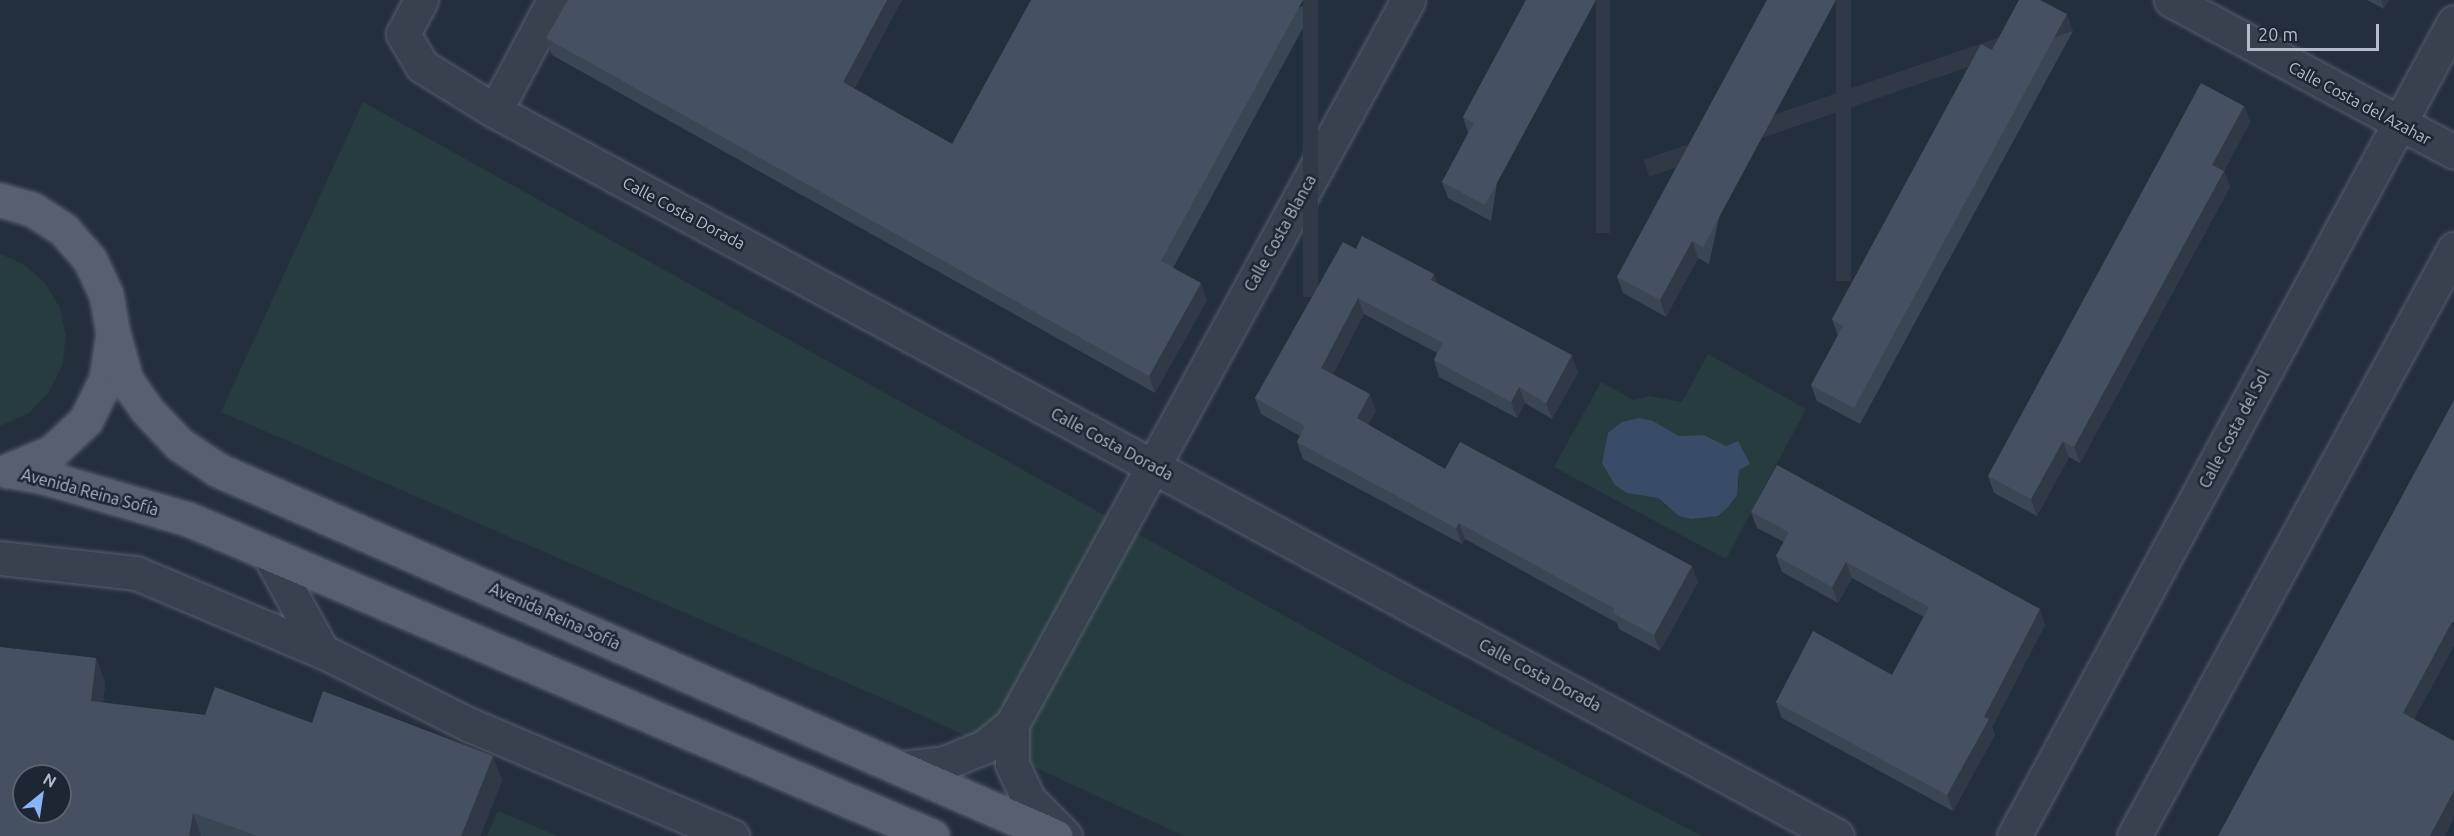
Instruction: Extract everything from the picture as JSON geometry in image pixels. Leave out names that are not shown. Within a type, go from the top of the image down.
[{"type":"main road","points":[[0,200],[32,209],[56,225],[90,260],[106,294],[113,333],[106,379],[86,420],[52,452],[5,471]]},
{"type":"main road","name":"Avenida Reina Sofía","points":[[113,333],[126,380],[146,409],[179,444],[218,470],[1055,836]]},
{"type":"main road","name":"Avenida Reina Sofía","points":[[5,471],[45,477],[188,519],[270,556],[932,836]]},
{"type":"street","name":"Calle Costa Dorada","points":[[421,0],[403,34],[422,66],[495,111],[1837,836]]},
{"type":"street","points":[[495,111],[554,0]]},
{"type":"street","name":"Calle Costa Blanca","points":[[1012,724],[1408,0]]},
{"type":"street","name":"Calle Costa del Azahar","points":[[2171,0],[2398,125],[2454,153]]},
{"type":"street","name":"Calle Costa del Sol","points":[[2014,836],[2454,22]]},
{"type":"street","points":[[2134,836],[2454,249]]},
{"type":"street","points":[[270,556],[322,651]]},
{"type":"street","points":[[0,558],[136,573],[322,651],[470,725],[732,836]]},
{"type":"street","points":[[903,768],[944,763],[984,747],[1012,724]]},
{"type":"street","points":[[1012,724],[1012,764],[1029,800],[1065,836]]},
{"type":"green space","points":[[363,102],[1391,675],[1702,836],[1184,836],[912,711],[221,412]]},
{"type":"green space","points":[[0,254],[23,264],[45,283],[60,308],[66,337],[62,366],[49,392],[29,413],[0,426]]},
{"type":"green space","points":[[1708,354],[1806,409],[1726,559],[1554,467],[1601,382],[1634,400],[1649,396],[1682,402]],"holes":[[[1653,421],[1679,436],[1704,435],[1726,446],[1738,441],[1739,484],[1667,507],[1658,498],[1627,493],[1603,462],[1608,433]]]},
{"type":"green space","points":[[498,811],[558,836],[487,836]]},
{"type":"water","points":[[1639,418],[1653,421],[1679,436],[1704,435],[1726,446],[1738,441],[1750,464],[1739,470],[1737,495],[1718,516],[1691,519],[1679,516],[1658,498],[1627,493],[1615,485],[1602,463],[1608,433],[1622,422]]},
{"type":"building","points":[[568,0],[887,0],[843,82],[952,144],[1031,0],[1303,0],[1161,261],[1201,283],[1149,376],[546,38]]},
{"type":"building","points":[[1526,0],[1596,0],[1485,205],[1442,182],[1474,123],[1463,117]]},
{"type":"building","points":[[1767,0],[1836,0],[1703,247],[1692,241],[1660,300],[1617,277]]},
{"type":"building","points":[[2019,0],[2040,0],[2067,14],[1854,408],[1811,385],[1843,326],[1832,319],[1981,44],[1992,50]]},
{"type":"building","points":[[2201,83],[2244,106],[2212,165],[2224,171],[2074,447],[2063,441],[2031,499],[1988,476]]},
{"type":"building","points":[[1362,236],[1434,274],[1431,280],[1572,355],[1546,403],[1519,387],[1511,402],[1434,360],[1443,343],[1358,298],[1321,368],[1370,394],[1357,418],[1445,469],[1460,442],[1692,566],[1654,635],[1613,613],[1615,609],[1459,523],[1456,528],[1297,442],[1305,426],[1255,398],[1343,242],[1356,249]]},
{"type":"building","points":[[2454,400],[2454,623],[2452,622],[2403,713],[2454,741],[2454,791],[2430,836],[2218,836]]},
{"type":"building","points":[[1777,465],[2040,609],[1984,717],[1989,719],[1947,795],[1776,702],[1813,631],[1892,675],[1929,607],[1846,562],[1832,587],[1776,556],[1789,532],[1751,512]]},
{"type":"building","points":[[0,647],[96,658],[91,701],[205,715],[215,687],[312,723],[323,691],[493,756],[461,836],[258,836],[193,813],[189,836],[0,836]]}]
